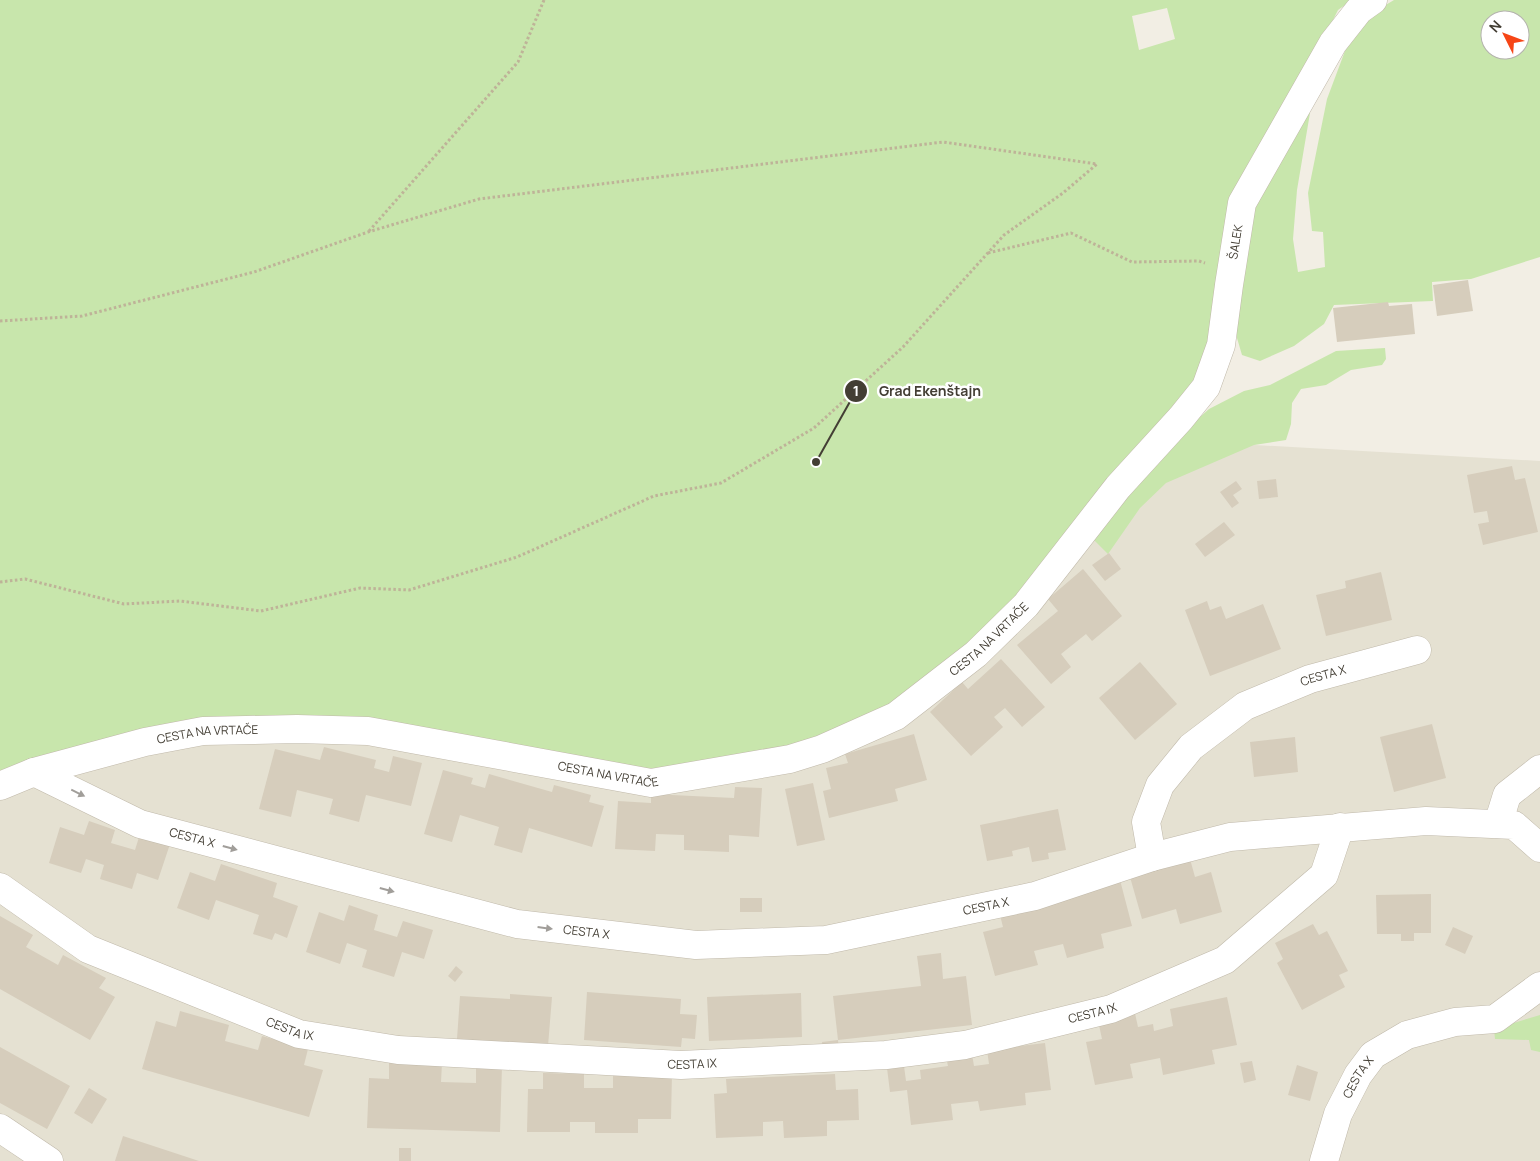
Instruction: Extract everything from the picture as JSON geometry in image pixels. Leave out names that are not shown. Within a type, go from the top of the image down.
[{"type":"street","name":"ŠALEK","points":[[1118,487],[1206,388],[1222,344],[1242,203],[1333,43],[1359,10],[1373,0]]},
{"type":"street","name":"CESTA NA VRTAČE","points":[[0,786],[34,772],[145,742],[202,732],[297,729],[368,731],[651,784],[790,759],[822,749],[896,716],[976,654],[1026,606],[1118,487]]},
{"type":"street","name":"CESTA X","points":[[1152,858],[1146,822],[1160,785],[1191,747],[1245,706],[1310,679],[1417,650]]},
{"type":"street","points":[[1498,824],[1507,795],[1540,769]]},
{"type":"street","name":"CESTA X","points":[[34,772],[140,824],[517,924],[696,945],[826,940],[1035,896],[1152,858],[1230,838],[1426,821],[1514,825],[1540,848]]},
{"type":"street","name":"CESTA IX","points":[[0,887],[88,949],[299,1034],[398,1050],[681,1065],[886,1055],[957,1046],[1111,1009],[1225,960],[1324,875],[1340,827]]},
{"type":"street","name":"CESTA X","points":[[1324,1161],[1338,1114],[1358,1075],[1374,1054],[1407,1034],[1455,1022],[1495,1019],[1540,986]]},
{"type":"street","points":[[0,1128],[49,1161]]},
{"type":"path","points":[[368,232],[518,62],[544,0]]},
{"type":"path","points":[[0,320],[82,316],[254,272],[368,232],[479,199],[943,142],[1097,164],[1063,193],[1004,235],[903,348],[814,428],[722,483],[654,496],[517,557],[409,590],[360,588],[261,611],[180,601],[124,604],[25,579],[0,582]]},
{"type":"path","points":[[987,253],[1071,233],[1132,262],[1199,261],[1231,271]]},
{"type":"shaded area","points":[[1201,442],[1540,461],[1540,1161],[0,1161],[0,750]]},
{"type":"green space","points":[[0,0],[1356,0],[1338,10],[1326,34],[1250,160],[1231,202],[1219,295],[1198,388],[1039,583],[885,716],[805,750],[649,776],[264,725],[7,774],[0,770]],"holes":[[[1167,8],[1175,39],[1139,50],[1132,16]]]},
{"type":"green space","points":[[1394,0],[1540,0],[1540,257],[1471,279],[1432,282],[1433,301],[1334,305],[1324,324],[1294,346],[1260,361],[1242,355],[1237,338],[1235,296],[1257,199],[1301,115],[1310,113],[1297,190],[1293,239],[1298,272],[1325,267],[1323,232],[1312,231],[1308,193],[1327,99],[1345,51],[1358,28]]},
{"type":"green space","points":[[1385,348],[1386,359],[1382,365],[1351,370],[1326,385],[1301,389],[1292,403],[1291,424],[1286,440],[1254,445],[1166,483],[1140,508],[1108,554],[1093,539],[1171,443],[1209,409],[1244,391],[1270,385],[1336,351]]},
{"type":"green space","points":[[1540,1015],[1540,1052],[1531,1050],[1529,1040],[1495,1039],[1494,1029]]},
{"type":"building","points":[[1468,280],[1473,311],[1437,316],[1433,285]]},
{"type":"building","points":[[1388,302],[1389,306],[1412,304],[1415,334],[1337,342],[1333,308]]},
{"type":"building","points":[[1512,466],[1515,480],[1525,478],[1538,532],[1483,545],[1478,524],[1489,522],[1487,511],[1474,513],[1467,475]]},
{"type":"building","points":[[1276,479],[1278,497],[1259,499],[1257,481]]},
{"type":"building","points":[[1236,481],[1242,489],[1233,495],[1239,503],[1232,508],[1220,492]]},
{"type":"building","points":[[1224,522],[1235,535],[1205,557],[1195,544]]},
{"type":"building","points":[[1109,553],[1121,569],[1105,581],[1092,565]]},
{"type":"building","points":[[1083,569],[1122,616],[1092,641],[1086,634],[1061,654],[1071,667],[1051,684],[1017,645],[1058,611],[1048,599]]},
{"type":"building","points":[[1381,572],[1392,620],[1326,636],[1316,595],[1346,588],[1345,581]]},
{"type":"building","points":[[1207,601],[1210,610],[1221,606],[1226,619],[1263,604],[1281,649],[1210,676],[1185,610]]},
{"type":"building","points":[[1001,659],[1045,707],[1022,727],[1005,708],[994,717],[1003,727],[971,756],[930,712],[962,682],[968,689]]},
{"type":"building","points":[[1140,662],[1177,704],[1135,740],[1099,698]]},
{"type":"building","points":[[1432,724],[1446,778],[1394,792],[1380,737]]},
{"type":"building","points":[[914,734],[927,780],[895,789],[898,801],[829,818],[823,791],[831,789],[826,768],[848,763],[845,754]]},
{"type":"building","points":[[1295,737],[1298,772],[1254,777],[1250,742]]},
{"type":"building","points":[[324,747],[376,760],[374,768],[389,772],[393,756],[422,763],[411,806],[366,795],[359,822],[329,814],[333,799],[297,790],[291,817],[259,809],[275,749],[320,760]]},
{"type":"building","points":[[443,770],[473,778],[471,784],[485,788],[489,774],[552,792],[554,785],[591,795],[589,802],[604,806],[592,847],[529,828],[522,853],[494,845],[499,827],[460,815],[452,842],[424,834]]},
{"type":"building","points":[[813,783],[825,840],[797,846],[785,789]]},
{"type":"building","points":[[735,787],[762,788],[759,837],[729,835],[729,852],[684,850],[684,835],[656,834],[655,851],[615,849],[618,801],[651,803],[651,794],[734,798]]},
{"type":"building","points":[[1058,809],[1066,850],[1048,853],[1049,859],[1032,862],[1029,847],[1012,851],[1013,856],[987,861],[980,825]]},
{"type":"building","points":[[89,821],[115,830],[111,843],[135,850],[140,834],[170,844],[158,880],[137,873],[132,889],[100,879],[104,865],[86,859],[81,873],[49,863],[60,827],[84,835]]},
{"type":"building","points":[[1190,859],[1195,877],[1211,872],[1222,912],[1180,924],[1176,909],[1142,919],[1130,877]]},
{"type":"building","points":[[221,864],[277,883],[273,897],[298,906],[287,938],[275,933],[272,940],[253,934],[259,915],[216,900],[209,920],[177,908],[190,872],[215,881]]},
{"type":"building","points":[[1120,880],[1132,926],[1101,934],[1104,948],[1067,958],[1063,944],[1034,951],[1038,965],[995,976],[983,932],[1003,927],[1000,915]]},
{"type":"building","points":[[1431,894],[1431,933],[1414,933],[1414,941],[1401,941],[1401,934],[1377,934],[1376,895]]},
{"type":"building","points":[[740,898],[762,898],[762,912],[740,912]]},
{"type":"building","points":[[349,905],[378,915],[374,930],[397,937],[403,921],[433,930],[424,959],[402,952],[394,977],[362,967],[367,950],[347,943],[340,964],[306,952],[319,912],[344,921]]},
{"type":"building","points":[[0,916],[33,935],[26,947],[58,965],[63,955],[106,978],[99,988],[115,997],[90,1040],[0,989]]},
{"type":"building","points":[[1313,924],[1319,935],[1327,931],[1348,971],[1339,975],[1345,987],[1302,1010],[1277,963],[1283,959],[1275,943]]},
{"type":"building","points":[[1453,927],[1473,936],[1465,954],[1445,945]]},
{"type":"building","points":[[941,953],[943,979],[966,976],[972,1025],[838,1040],[833,996],[921,986],[917,956]]},
{"type":"building","points":[[456,966],[463,972],[455,982],[448,976]]},
{"type":"building","points":[[587,992],[681,999],[680,1014],[697,1015],[695,1039],[682,1038],[681,1047],[584,1040]]},
{"type":"building","points":[[801,993],[802,1037],[709,1041],[707,997]]},
{"type":"building","points":[[510,994],[552,997],[548,1046],[457,1039],[460,996],[510,999]]},
{"type":"building","points":[[1227,997],[1237,1045],[1212,1050],[1215,1064],[1163,1075],[1160,1058],[1130,1064],[1133,1078],[1095,1085],[1086,1042],[1102,1039],[1099,1025],[1118,1021],[1116,1013],[1134,1009],[1138,1027],[1153,1024],[1154,1031],[1173,1026],[1170,1009]]},
{"type":"building","points":[[180,1011],[229,1025],[225,1041],[258,1050],[262,1036],[308,1049],[304,1065],[323,1070],[309,1117],[142,1069],[156,1021],[176,1027]]},
{"type":"building","points":[[838,1040],[839,1053],[824,1055],[822,1042]]},
{"type":"building","points":[[1045,1043],[1051,1090],[1025,1093],[1026,1105],[980,1111],[978,1101],[951,1104],[953,1120],[911,1125],[907,1090],[890,1092],[887,1068],[904,1066],[906,1081],[921,1079],[920,1070],[948,1066],[946,1057],[972,1054],[974,1066],[989,1064],[987,1050]]},
{"type":"building","points":[[0,1047],[70,1086],[47,1129],[0,1103]]},
{"type":"building","points":[[389,1061],[442,1063],[441,1082],[476,1083],[476,1065],[502,1066],[500,1132],[367,1128],[369,1078],[389,1079]]},
{"type":"building","points":[[1252,1061],[1256,1080],[1244,1083],[1240,1063]]},
{"type":"building","points":[[1297,1065],[1318,1072],[1310,1101],[1288,1095]]},
{"type":"building","points":[[543,1073],[584,1074],[584,1088],[613,1088],[613,1073],[672,1073],[671,1119],[638,1119],[638,1133],[595,1133],[595,1122],[570,1122],[570,1132],[527,1132],[528,1089],[543,1089]]},
{"type":"building","points":[[835,1074],[836,1090],[858,1089],[859,1120],[827,1121],[827,1136],[784,1138],[783,1121],[763,1122],[763,1136],[716,1138],[714,1094],[727,1093],[726,1079]]},
{"type":"building","points":[[89,1088],[107,1099],[92,1124],[74,1113]]},
{"type":"building","points":[[123,1136],[199,1161],[115,1161]]},
{"type":"building","points":[[399,1148],[411,1148],[411,1161],[399,1161]]},
{"type":"place","name":"Grad Ekenštajn","points":[[816,462]]}]
